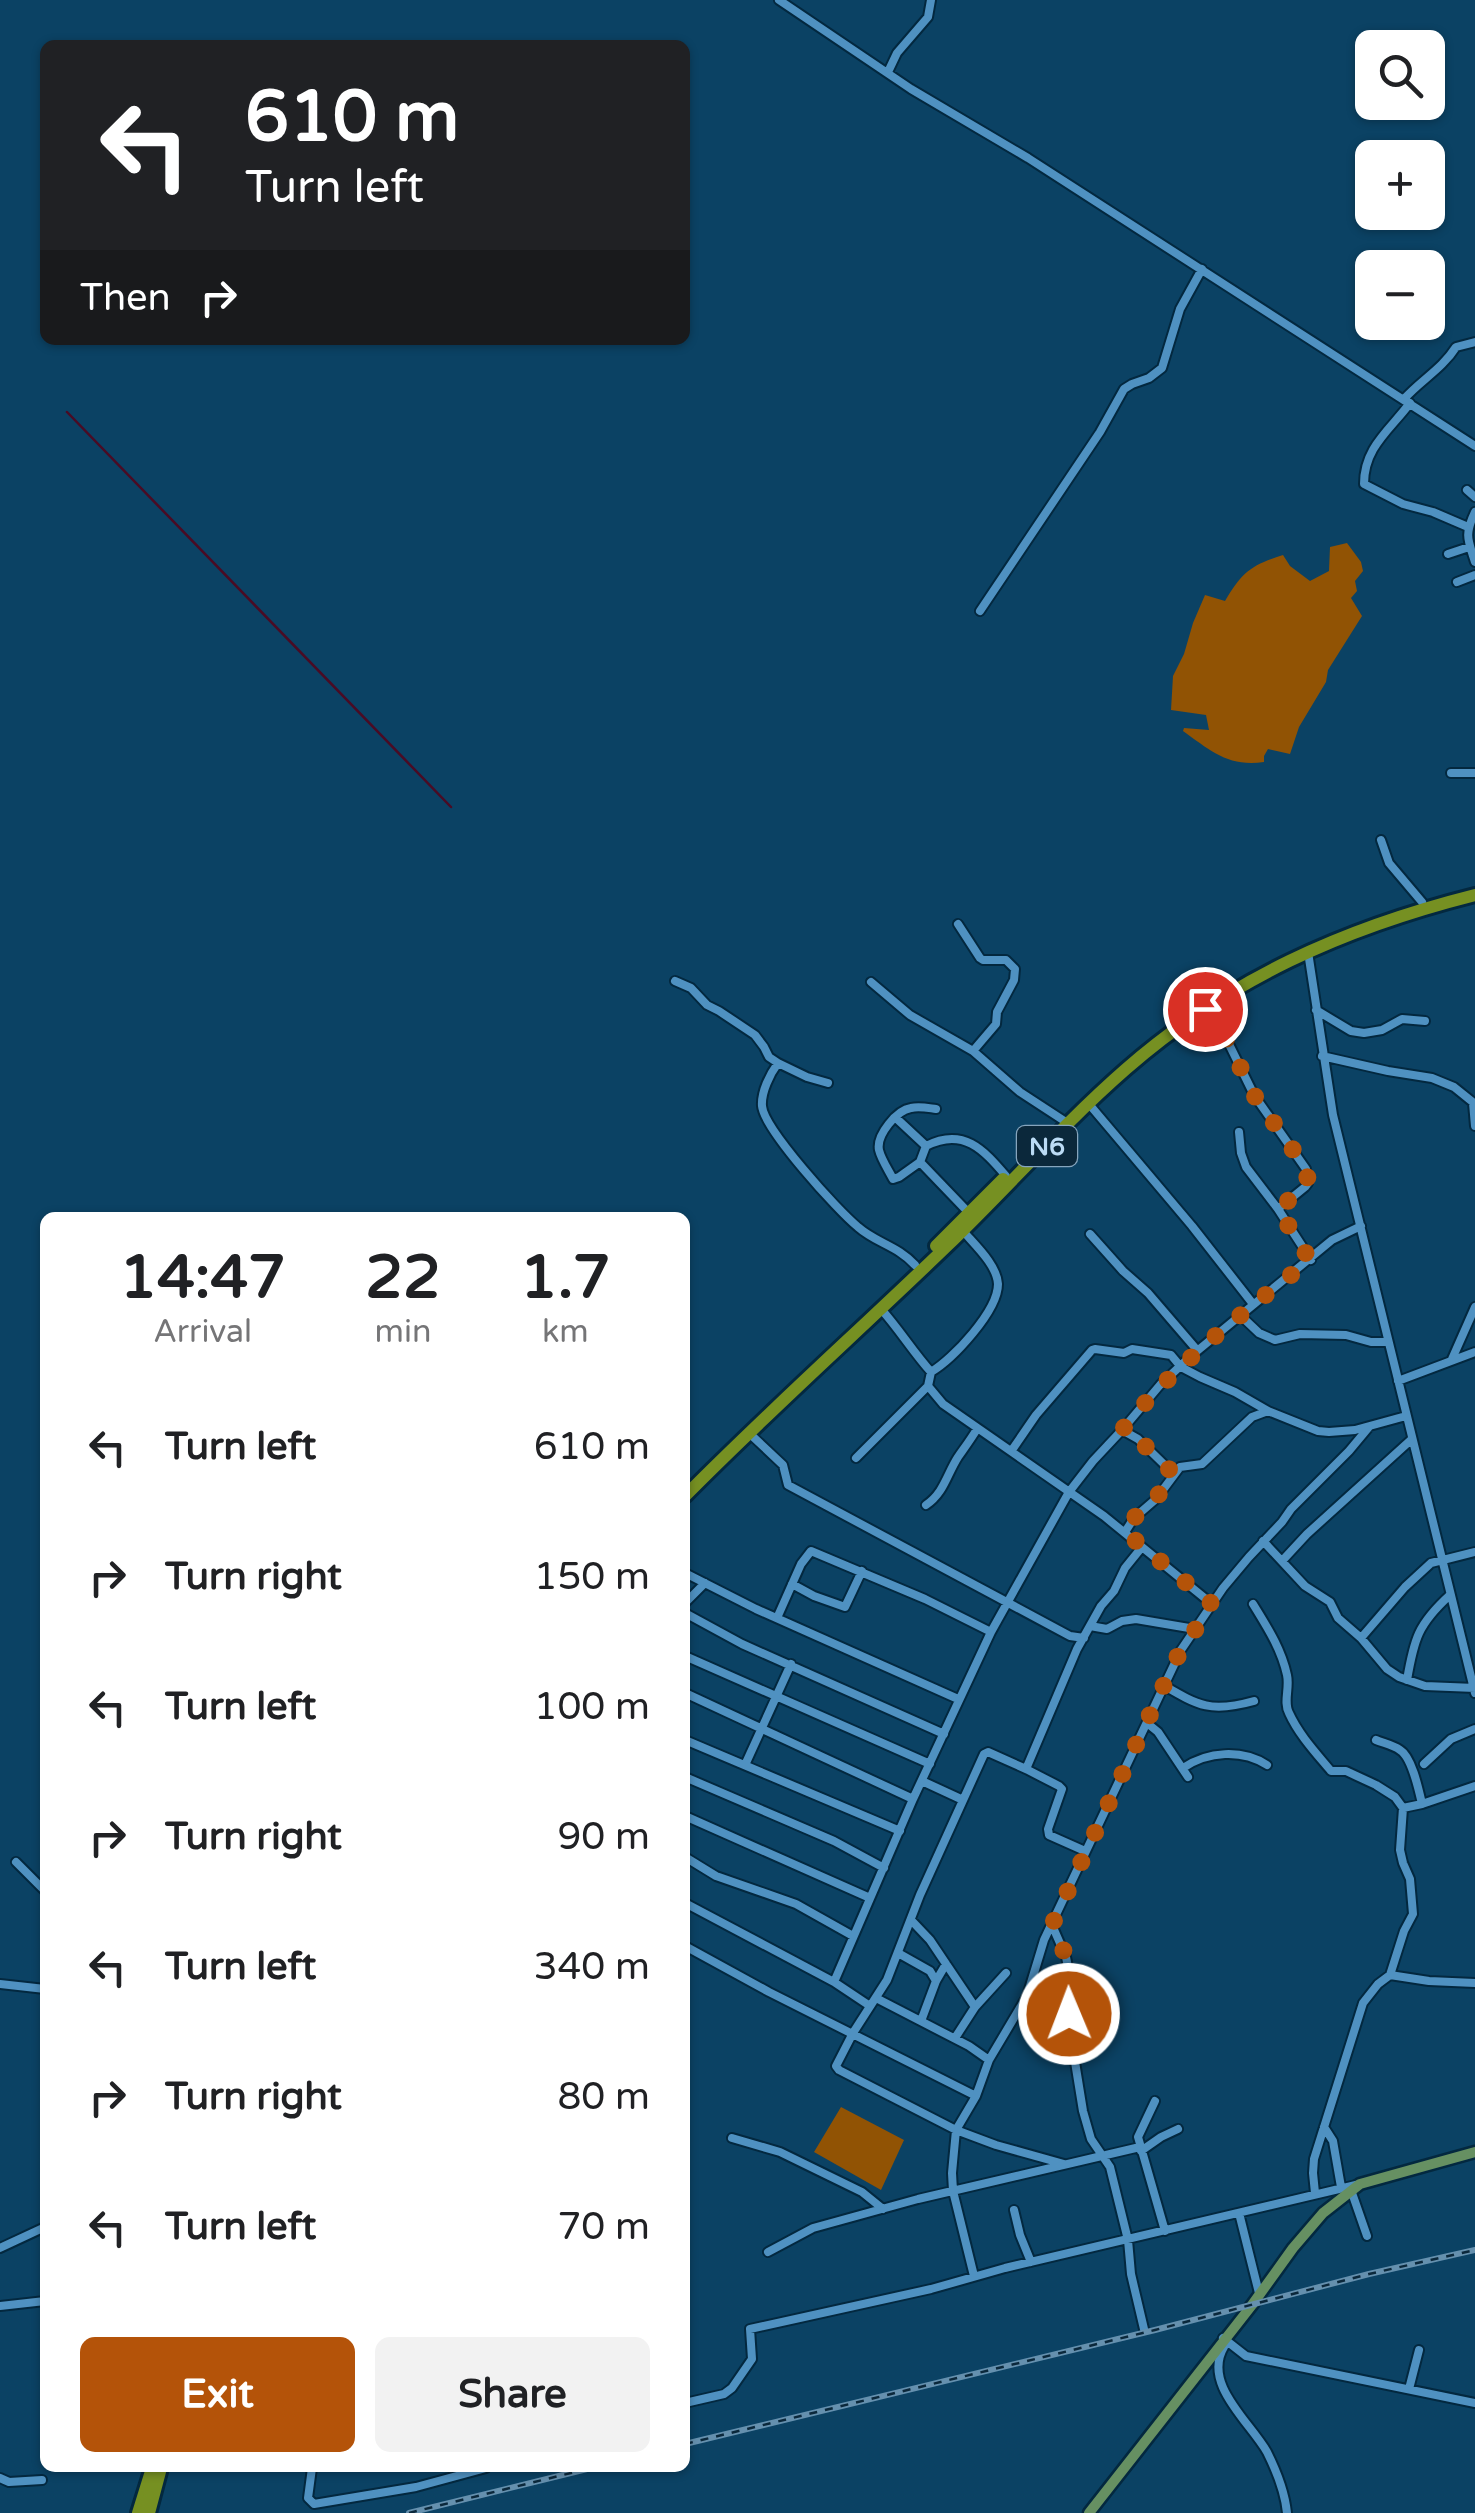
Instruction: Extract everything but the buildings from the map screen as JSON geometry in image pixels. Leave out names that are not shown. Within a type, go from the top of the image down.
[{"type":"highway","name":"N6","points":[[690,1491],[963,1231],[1123,1064],[1169,1027],[1202,1002],[1296,949],[1422,902],[1475,892]]},
{"type":"highway","name":"N6","points":[[690,1481],[1006,1176],[1124,1070],[1205,1009],[1330,940],[1475,892]]},
{"type":"highway","points":[[138,2513],[151,2472]]},
{"type":"highway","points":[[149,2513],[160,2472]]},
{"type":"main road","points":[[1091,2512],[1311,2226],[1351,2187],[1475,2152]]},
{"type":"street","points":[[779,0],[1475,446]]},
{"type":"street","points":[[888,72],[897,53],[928,17],[931,0]]},
{"type":"street","points":[[980,611],[1100,432],[1124,389],[1162,368],[1180,309],[1202,270]]},
{"type":"street","points":[[1468,527],[1404,504],[1364,484],[1365,466],[1378,440],[1423,380],[1444,365],[1456,348],[1475,342]]},
{"type":"street","points":[[1467,490],[1475,498]]},
{"type":"street","points":[[1475,512],[1468,527],[1475,562]]},
{"type":"street","points":[[1448,554],[1469,547]]},
{"type":"street","points":[[1457,582],[1475,576]]},
{"type":"street","points":[[1451,772],[1475,774]]},
{"type":"street","points":[[1382,840],[1393,870],[1422,902]]},
{"type":"street","points":[[958,924],[980,958],[1006,960],[1016,969],[997,1012],[996,1024],[973,1051]]},
{"type":"street","points":[[1263,1541],[1305,1586],[1330,1602],[1338,1618],[1387,1669],[1407,1680],[1475,1690],[1333,1114],[1308,952]]},
{"type":"street","points":[[675,982],[691,988],[707,1006],[720,1010],[755,1035],[768,1057],[807,1078],[828,1083]]},
{"type":"street","points":[[871,982],[923,1024],[973,1051],[1020,1092],[1066,1122]]},
{"type":"street","points":[[1205,1009],[1225,1036],[1254,1095],[1306,1168],[1305,1187],[1278,1209]]},
{"type":"street","points":[[1316,1010],[1364,1034],[1402,1019],[1424,1021]]},
{"type":"street","points":[[1322,1056],[1432,1078],[1454,1087],[1474,1103],[1475,1126]]},
{"type":"street","points":[[778,1063],[764,1092],[762,1109],[779,1137],[855,1226],[899,1250],[915,1266]]},
{"type":"street","points":[[1089,1104],[1253,1304]]},
{"type":"street","points":[[936,1109],[912,1107],[902,1111],[878,1144],[894,1180],[920,1162],[926,1146],[952,1138],[974,1144],[1006,1176]]},
{"type":"street","points":[[896,1118],[926,1146]]},
{"type":"street","points":[[1239,1132],[1246,1167],[1310,1260]]},
{"type":"street","points":[[920,1162],[968,1212]]},
{"type":"street","points":[[834,1982],[958,1699],[990,1632],[1068,1492],[1160,1385],[1198,1350],[1342,1234],[1360,1226]]},
{"type":"street","points":[[856,1458],[928,1386],[932,1372],[962,1348],[991,1306],[998,1284],[991,1266],[963,1231]]},
{"type":"street","points":[[1090,1234],[1198,1350]]},
{"type":"street","points":[[1452,1359],[1475,1306]]},
{"type":"street","points":[[882,1309],[932,1372]]},
{"type":"street","points":[[1240,1315],[1252,1328],[1275,1340],[1300,1334],[1346,1335],[1388,1342]]},
{"type":"street","points":[[1012,1450],[1036,1414],[1092,1350],[1103,1349],[1124,1353],[1132,1348],[1171,1355],[1181,1366],[1268,1411],[1318,1430],[1368,1427],[1406,1416]]},
{"type":"street","points":[[1398,1381],[1475,1352]]},
{"type":"street","points":[[928,1386],[936,1397],[977,1428],[1125,1532],[1212,1604]]},
{"type":"street","points":[[1125,1532],[1180,1467],[1202,1464],[1252,1418],[1268,1411]]},
{"type":"street","points":[[974,2276],[953,2191],[956,2130],[976,2096],[989,2060],[1027,1996],[1042,1947],[1085,1851],[1176,1659],[1212,1604],[1291,1509],[1368,1427]]},
{"type":"street","points":[[926,1505],[942,1489],[977,1428]]},
{"type":"street","points":[[1122,1430],[1138,1439],[1174,1474]]},
{"type":"street","points":[[749,1433],[783,1465],[788,1485],[1070,1636],[1084,1638]]},
{"type":"street","points":[[1282,1561],[1412,1439]]},
{"type":"street","points":[[1026,1769],[1077,1650],[1101,1606],[1142,1547]]},
{"type":"street","points":[[777,1618],[801,1564],[812,1551],[990,1632]]},
{"type":"street","points":[[1360,1638],[1431,1563],[1475,1552]]},
{"type":"street","points":[[792,1584],[845,1607],[862,1572]]},
{"type":"street","points":[[690,1576],[958,1699]]},
{"type":"street","points":[[690,1598],[705,1583]]},
{"type":"street","points":[[1407,1680],[1415,1639],[1450,1595]]},
{"type":"street","points":[[1253,1604],[1282,1658],[1289,1686],[1287,1710],[1314,1752],[1330,1771],[1346,1770],[1376,1785],[1396,1797],[1403,1808],[1400,1850],[1410,1880],[1413,1914],[1390,1975],[1363,2003],[1314,2159],[1315,2193]]},
{"type":"street","points":[[690,1615],[742,1644],[944,1734]]},
{"type":"street","points":[[1090,1626],[1107,1630],[1122,1621],[1136,1619],[1195,1630]]},
{"type":"street","points":[[1070,1636],[1077,1650]]},
{"type":"street","points":[[690,1658],[930,1764]]},
{"type":"street","points":[[745,1766],[791,1664]]},
{"type":"street","points":[[1164,1685],[1199,1706],[1254,1701]]},
{"type":"street","points":[[690,1695],[913,1799]]},
{"type":"street","points":[[1148,1723],[1188,1778]]},
{"type":"street","points":[[1424,1764],[1451,1739],[1475,1729]]},
{"type":"street","points":[[1376,1740],[1406,1755],[1422,1804]]},
{"type":"street","points":[[690,1742],[900,1831]]},
{"type":"street","points":[[1064,2164],[956,2130],[836,2066],[883,1988],[986,1753],[1062,1789],[1049,1834],[1085,1851]]},
{"type":"street","points":[[1183,1768],[1197,1759],[1218,1754],[1253,1756],[1267,1765]]},
{"type":"street","points":[[690,1780],[834,1842],[884,1868]]},
{"type":"street","points":[[922,1781],[963,1800]]},
{"type":"street","points":[[1403,1808],[1475,1786]]},
{"type":"street","points":[[690,1818],[870,1898]]},
{"type":"street","points":[[690,1861],[716,1876],[796,1904],[854,1936]]},
{"type":"street","points":[[16,1862],[40,1885]]},
{"type":"street","points":[[690,1906],[873,2002],[955,2038],[989,2060]]},
{"type":"street","points":[[911,1920],[930,1940],[975,2007]]},
{"type":"street","points":[[1052,1925],[1070,1972],[1074,2066],[1088,2130],[1110,2167],[1144,2330]]},
{"type":"street","points":[[690,1949],[976,2096]]},
{"type":"street","points":[[898,1953],[930,1971],[936,1981]]},
{"type":"street","points":[[920,2021],[946,1964]]},
{"type":"street","points":[[955,2038],[975,2007],[1006,1973]]},
{"type":"street","points":[[1390,1975],[1475,1984]]},
{"type":"street","points":[[0,1984],[40,1988]]},
{"type":"street","points":[[1027,1996],[1070,2025]]},
{"type":"street","points":[[1154,2101],[1139,2133],[1165,2231]]},
{"type":"street","points":[[1324,2128],[1333,2140],[1367,2236]]},
{"type":"street","points":[[768,2252],[814,2228],[1064,2164],[1141,2149],[1178,2129]]},
{"type":"street","points":[[732,2138],[780,2152],[862,2192],[883,2209]]},
{"type":"street","points":[[690,2403],[724,2394],[732,2388],[752,2358],[750,2329],[1351,2187]]},
{"type":"street","points":[[1014,2210],[1031,2262]]},
{"type":"street","points":[[1239,2212],[1259,2293]]},
{"type":"street","points":[[0,2248],[40,2229]]},
{"type":"street","points":[[0,2306],[40,2302]]},
{"type":"street","points":[[1288,2513],[1266,2452],[1220,2382],[1218,2361],[1225,2340],[1246,2356],[1475,2404]]},
{"type":"street","points":[[1409,2390],[1419,2350]]},
{"type":"street","points":[[311,2472],[308,2498],[314,2504],[416,2487],[471,2472]]},
{"type":"street","points":[[0,2478],[9,2482],[42,2480]]},
{"type":"shaded area","points":[[1347,543],[1363,571],[1355,581],[1357,591],[1351,598],[1362,616],[1328,670],[1326,682],[1299,727],[1290,754],[1268,749],[1264,762],[1230,760],[1183,731],[1209,730],[1206,715],[1171,710],[1173,676],[1205,595],[1225,601],[1248,571],[1283,555],[1290,566],[1310,581],[1329,571],[1330,547]]},
{"type":"shaded area","points":[[841,2107],[904,2140],[881,2190],[814,2152]]},
{"type":"waterway","points":[[67,412],[451,807]]},
{"type":"railway","points":[[690,2443],[1475,2250]]},
{"type":"railway","points":[[409,2513],[575,2472]]},
{"type":"route","points":[[1069,2014],[1070,1972],[1052,1925],[1176,1659],[1212,1604],[1125,1532],[1174,1474],[1138,1439],[1122,1430],[1190,1356],[1310,1260],[1278,1209],[1305,1187],[1306,1168],[1254,1095],[1225,1036],[1205,1009]]}]
